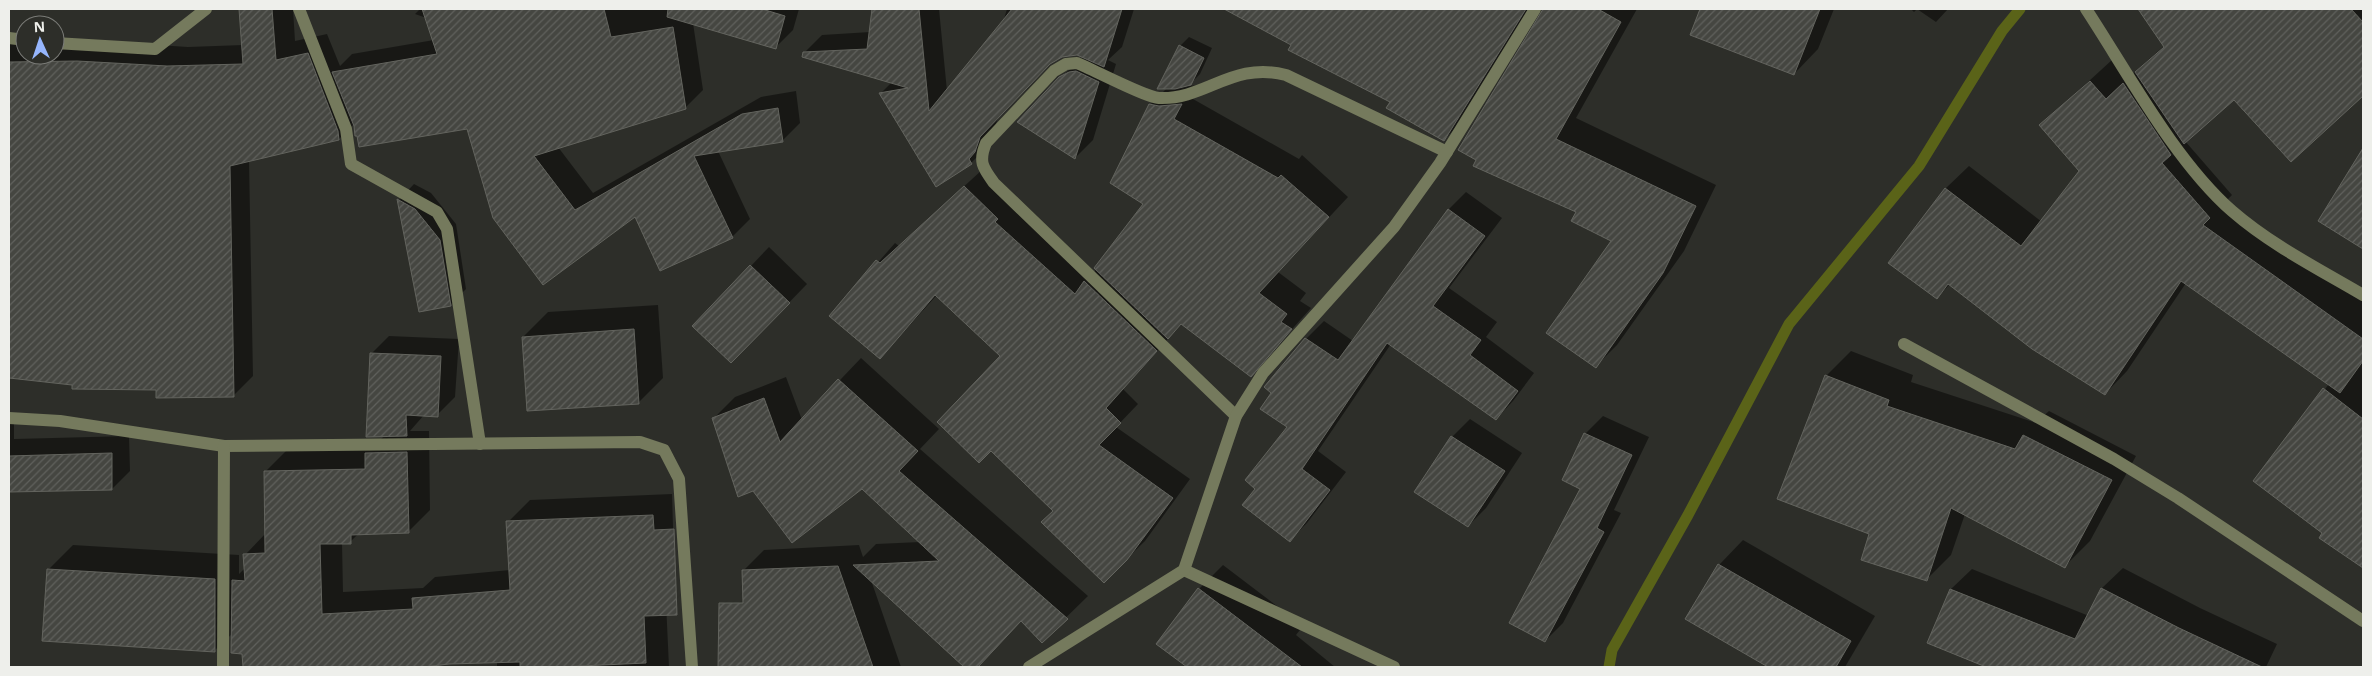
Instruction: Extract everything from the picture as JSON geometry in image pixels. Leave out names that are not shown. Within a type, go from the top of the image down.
[{"type":"street","points":[[65,43],[155,49],[206,9]]},
{"type":"street","points":[[300,9],[346,129],[351,164],[437,212],[447,229],[480,444]]},
{"type":"street","points":[[1029,667],[1184,570],[1236,416],[1263,373],[1394,227],[1447,152],[1535,9]]},
{"type":"street","points":[[2086,9],[2182,156],[2232,211],[2288,252],[2363,295]]},
{"type":"street","points":[[1236,416],[994,183],[983,168],[981,154],[986,143],[1054,71],[1066,64],[1077,63],[1157,98],[1175,97],[1246,72],[1270,70],[1286,75],[1447,152]]},
{"type":"street","points":[[1904,344],[2114,459],[2178,498],[2363,621]]},
{"type":"street","points":[[9,418],[60,421],[224,446],[640,442],[664,450],[679,479],[692,667]]},
{"type":"street","points":[[223,667],[224,446]]},
{"type":"street","points":[[1184,570],[1394,667]]},
{"type":"building","points":[[239,9],[272,9],[276,60],[308,53],[338,131],[339,140],[230,166],[234,397],[156,398],[156,390],[72,389],[72,385],[9,378],[9,62],[15,62],[15,65],[65,65],[65,61],[77,61],[167,66],[243,64]]},
{"type":"building","points":[[422,9],[604,9],[611,37],[673,27],[686,109],[534,156],[575,210],[742,114],[778,108],[783,142],[694,156],[733,238],[660,271],[635,217],[543,285],[493,218],[467,129],[359,147],[354,126],[332,72],[437,54]]},
{"type":"building","points":[[668,9],[762,9],[785,16],[776,49],[667,17]]},
{"type":"building","points":[[872,9],[919,9],[929,111],[1012,9],[1122,9],[1104,67],[1077,55],[1062,57],[1050,64],[980,137],[975,152],[969,159],[972,164],[936,187],[879,93],[908,88],[802,57],[803,52],[867,49]]},
{"type":"building","points":[[1224,9],[1526,9],[1444,141],[1386,108],[1390,102],[1288,50],[1291,45]]},
{"type":"building","points":[[1543,9],[1598,9],[1621,22],[1556,139],[1696,206],[1663,273],[1596,368],[1546,333],[1611,241],[1571,221],[1576,212],[1473,166],[1476,160],[1458,150]]},
{"type":"building","points":[[1700,9],[1820,9],[1794,75],[1690,35]]},
{"type":"building","points":[[2138,9],[2351,9],[2363,22],[2363,96],[2291,162],[2234,100],[2184,144],[2135,72],[2164,47]]},
{"type":"building","points":[[1179,45],[1204,58],[1191,85],[1175,89],[1157,89]]},
{"type":"building","points":[[1076,71],[1099,82],[1075,159],[1017,122],[1059,77]]},
{"type":"building","points":[[2090,81],[2106,99],[2123,83],[2171,155],[2162,163],[2210,218],[2203,225],[2363,339],[2363,361],[2340,393],[2181,281],[2105,395],[2032,349],[1948,284],[1937,299],[1888,263],[1945,188],[2021,246],[2079,171],[2039,125]]},
{"type":"building","points":[[1149,104],[1159,106],[1182,104],[1174,119],[1278,178],[1281,175],[1329,217],[1259,293],[1287,314],[1281,322],[1292,329],[1251,377],[1181,324],[1168,339],[1094,268],[1143,204],[1110,183]]},
{"type":"building","points":[[2363,148],[2363,249],[2318,221]]},
{"type":"building","points":[[964,186],[998,219],[995,222],[1075,294],[1084,281],[1157,351],[1106,408],[1121,423],[1099,445],[1173,498],[1127,560],[1104,583],[1041,522],[1053,511],[991,451],[979,463],[937,422],[1000,356],[935,295],[880,359],[829,316],[876,260],[880,263]]},
{"type":"building","points":[[397,199],[415,209],[440,240],[451,306],[419,312]]},
{"type":"building","points":[[1448,209],[1485,236],[1433,306],[1481,340],[1470,355],[1518,391],[1496,420],[1387,343],[1302,469],[1330,490],[1290,542],[1242,505],[1255,489],[1245,480],[1287,427],[1260,409],[1271,393],[1264,387],[1305,338],[1338,360]]},
{"type":"building","points":[[750,265],[790,303],[731,363],[692,326]]},
{"type":"building","points":[[634,329],[639,404],[527,411],[522,337]]},
{"type":"building","points":[[370,353],[441,356],[438,417],[406,415],[407,436],[366,437]]},
{"type":"building","points":[[1825,375],[1889,400],[1887,406],[2015,449],[2023,435],[2112,480],[2065,568],[1951,508],[1927,581],[1861,560],[1869,534],[1777,499]]},
{"type":"building","points":[[838,379],[918,451],[899,471],[1068,619],[1042,643],[1021,621],[978,667],[964,667],[853,565],[939,561],[862,489],[792,543],[753,491],[738,497],[712,418],[764,398],[780,442]]},
{"type":"building","points":[[2323,388],[2363,419],[2363,568],[2319,538],[2322,533],[2253,481]]},
{"type":"building","points":[[1584,433],[1632,455],[1597,528],[1604,532],[1545,642],[1509,623],[1580,489],[1562,480]]},
{"type":"building","points":[[1451,436],[1505,471],[1468,527],[1414,492]]},
{"type":"building","points":[[407,452],[409,533],[351,535],[351,544],[320,544],[322,614],[413,609],[412,598],[510,590],[506,521],[653,515],[654,530],[674,529],[677,615],[644,616],[646,663],[559,667],[520,667],[520,662],[449,664],[424,667],[243,667],[242,654],[231,653],[232,580],[245,581],[243,554],[265,553],[264,471],[365,469],[365,453]]},
{"type":"building","points":[[112,453],[112,490],[9,492],[9,456]]},
{"type":"building","points":[[1718,564],[1851,641],[1836,667],[1768,667],[1685,619]]},
{"type":"building","points":[[838,566],[873,667],[718,667],[719,603],[743,603],[742,570]]},
{"type":"building","points":[[47,569],[215,579],[215,652],[42,641]]},
{"type":"building","points":[[1198,588],[1302,667],[1187,667],[1156,644]]},
{"type":"building","points":[[2101,588],[2179,628],[2262,667],[1986,667],[1927,643],[1950,589],[2075,639]]},
{"type":"waterway","points":[[1609,667],[1612,650],[1688,515],[1789,324],[1919,166],[2002,31],[2020,9]]}]
